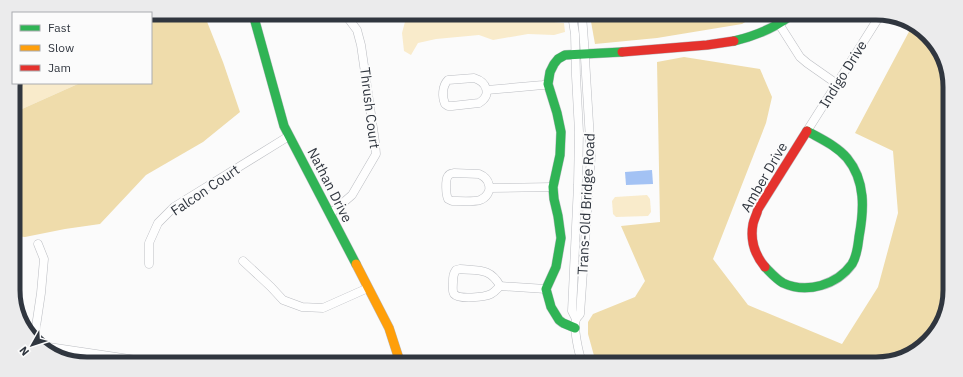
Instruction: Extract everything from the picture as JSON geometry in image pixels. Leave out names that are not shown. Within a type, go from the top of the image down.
[{"type":"street","name":"Nathan Drive","points":[[254,20],[284,126],[389,328],[398,357]]},
{"type":"street","name":"Thrush Court","points":[[330,214],[352,195],[376,154],[361,45],[357,30],[350,20]]},
{"type":"street","name":"Trans-Old Bridge Road","points":[[573,20],[580,54],[591,156],[580,314],[576,324]]},
{"type":"street","name":"Trans-Old Bridge Road","points":[[581,357],[576,324],[572,311],[578,185],[582,20]]},
{"type":"street","points":[[576,324],[563,323],[559,320],[551,307],[546,289],[556,267],[561,238],[553,188],[560,155],[561,132],[558,112],[548,84],[550,72],[554,64],[558,59],[565,55],[594,54],[732,42],[753,36],[784,20]]},
{"type":"street","name":"Indigo Drive","points":[[807,131],[877,20]]},
{"type":"street","points":[[779,24],[800,57],[837,84]]},
{"type":"street","points":[[474,78],[485,84],[487,90],[486,96],[479,103],[448,106],[444,101],[443,87],[448,80],[474,78]]},
{"type":"street","points":[[487,90],[548,84]]},
{"type":"street","name":"Amber Drive","points":[[807,131],[842,152],[851,162],[861,187],[864,208],[856,253],[852,263],[843,273],[832,281],[819,287],[809,288],[792,286],[774,276],[764,266],[758,257],[752,239],[753,222],[758,209],[807,131]]},
{"type":"street","name":"Falcon Court","points":[[150,264],[149,244],[158,224],[174,207],[289,136]]},
{"type":"street","points":[[479,174],[485,178],[490,188],[484,198],[480,200],[452,201],[448,199],[447,196],[448,175],[479,174]]},
{"type":"street","points":[[490,188],[553,188]]},
{"type":"street","points":[[36,325],[44,259],[38,244]]},
{"type":"street","points":[[243,261],[284,300],[302,307],[323,308],[368,288]]},
{"type":"street","points":[[456,270],[460,270],[483,271],[490,273],[500,286],[490,295],[482,297],[459,297],[453,292],[454,272],[456,270]]},
{"type":"street","points":[[500,286],[546,289]]},
{"type":"street","points":[[53,348],[116,357]]},
{"type":"shaded area","points":[[152,20],[206,20],[240,112],[203,142],[146,175],[100,224],[25,237],[20,237],[20,110],[78,84],[152,84]]},
{"type":"shaded area","points":[[405,20],[554,20],[554,22],[564,23],[565,32],[554,35],[528,34],[493,40],[479,35],[436,39],[418,43],[411,55],[404,51],[402,33]]},
{"type":"shaded area","points":[[591,20],[748,20],[742,24],[657,38],[595,44]]},
{"type":"shaded area","points":[[910,30],[917,34],[929,46],[934,54],[941,70],[943,87],[943,290],[936,319],[930,330],[916,343],[889,356],[880,357],[594,357],[588,334],[588,322],[593,314],[635,297],[645,281],[621,226],[660,222],[657,62],[684,57],[760,69],[772,97],[766,123],[713,259],[748,305],[842,344],[878,287],[898,213],[893,151],[855,133]]},
{"type":"shaded area","points":[[20,84],[78,84],[20,110]]},
{"type":"shaded area","points":[[647,195],[650,199],[651,212],[648,216],[616,217],[613,214],[612,201],[615,197]]},
{"type":"water","points":[[652,170],[653,184],[626,185],[625,172]]},
{"type":"traffic: fast","points":[[255,20],[284,126],[356,264]]},
{"type":"traffic: fast","points":[[734,41],[764,32],[784,20]]},
{"type":"traffic: fast","points":[[575,328],[559,320],[551,307],[546,289],[556,267],[561,238],[553,187],[560,155],[561,132],[548,84],[550,72],[558,59],[565,55],[622,52]]},
{"type":"traffic: fast","points":[[765,267],[783,283],[802,288],[821,286],[830,282],[846,271],[854,261],[858,247],[862,216],[862,196],[858,176],[843,154],[807,131]]},
{"type":"traffic: slow","points":[[356,264],[389,328],[398,357]]},
{"type":"traffic: jam","points":[[622,52],[707,45],[734,41]]},
{"type":"traffic: jam","points":[[765,267],[758,257],[754,247],[752,236],[753,222],[758,209],[807,131]]}]
